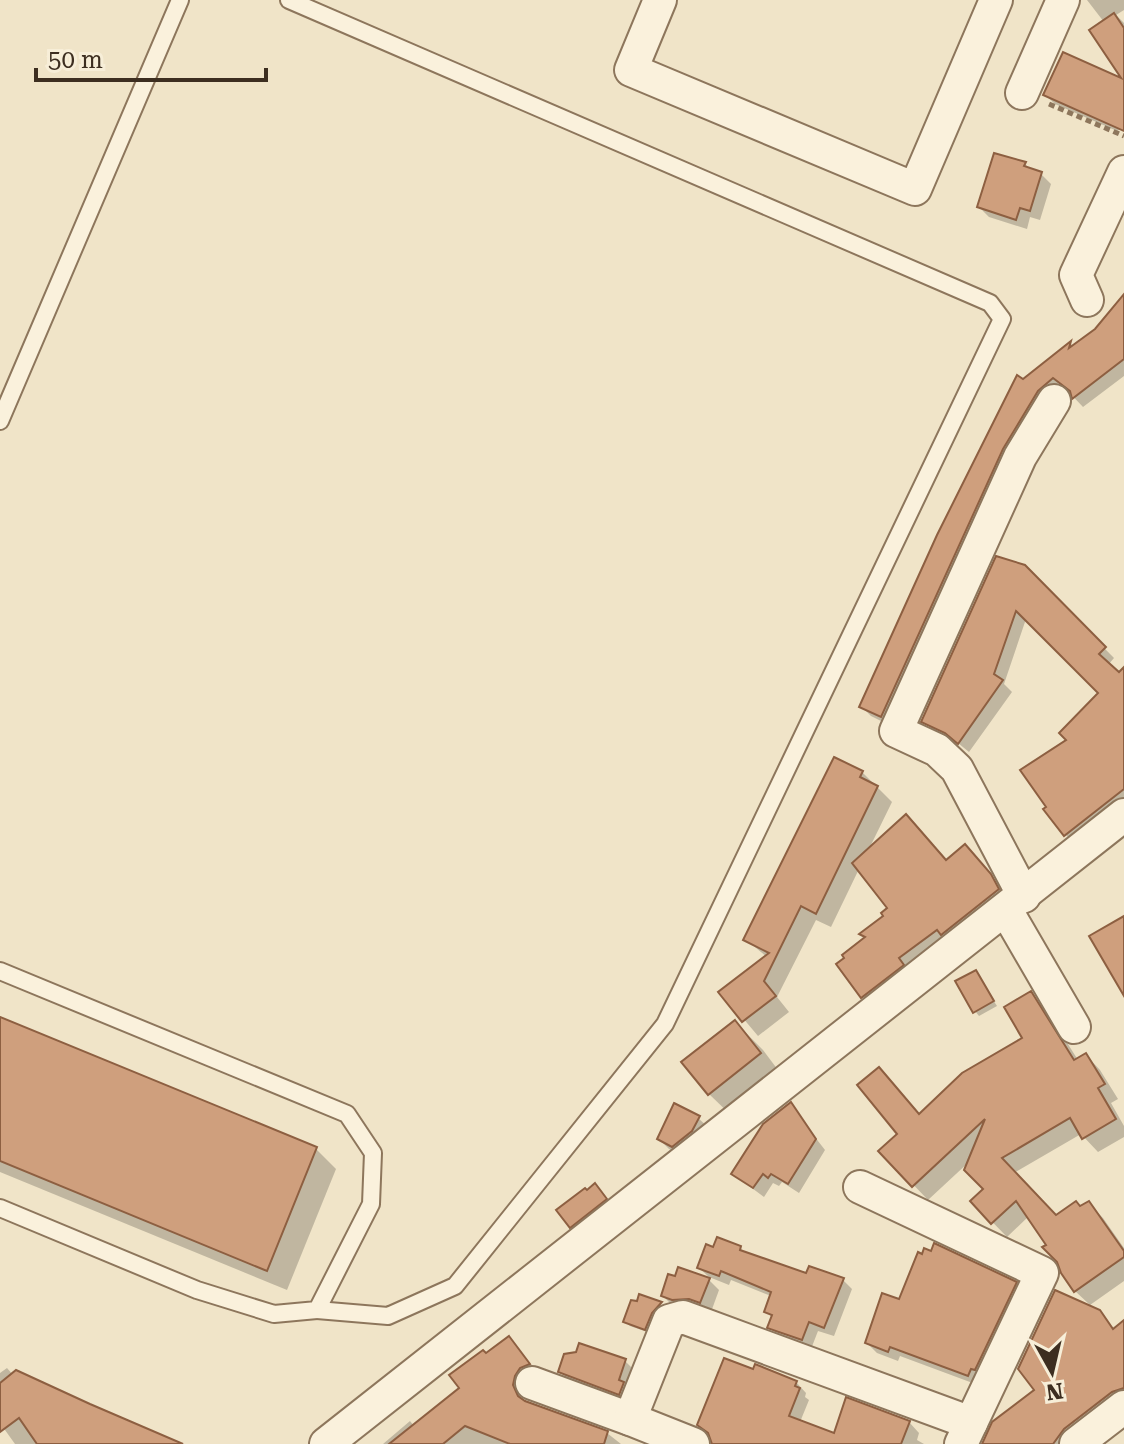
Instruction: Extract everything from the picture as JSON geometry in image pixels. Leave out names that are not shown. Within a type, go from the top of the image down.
[{"type":"street","points":[[660,0],[631,70],[915,189],[996,0]]},
{"type":"street","points":[[1022,93],[1063,0]]},
{"type":"street","points":[[1087,300],[1076,275],[1122,184]]},
{"type":"street","points":[[1054,401],[1020,457],[896,731],[937,750],[957,769],[1015,903],[1074,1027]]},
{"type":"street","points":[[326,1444],[1124,815]]},
{"type":"street","points":[[630,1419],[669,1321],[683,1317],[966,1433],[1042,1273],[860,1187]]},
{"type":"street","points":[[532,1383],[693,1444]]},
{"type":"street","points":[[1076,1444],[1124,1407]]},
{"type":"lane","points":[[0,421],[180,0]]},
{"type":"lane","points":[[0,1208],[197,1290],[274,1314],[317,1310],[388,1316],[455,1286],[665,1024],[1002,319],[990,303],[289,0]]},
{"type":"lane","points":[[0,971],[347,1114],[373,1153],[371,1204],[317,1310]]},
{"type":"path","points":[[1022,93],[1124,136]]},
{"type":"building","points":[[1114,13],[1124,28],[1124,131],[1043,95],[1063,52],[1121,78],[1089,30]]},
{"type":"building","points":[[994,153],[1026,162],[1024,166],[1042,172],[1030,211],[1020,208],[1016,220],[977,207]]},
{"type":"building","points":[[1124,294],[1124,359],[1072,399],[1070,391],[1053,378],[1038,391],[1003,449],[881,717],[859,707],[937,535],[1017,375],[1023,379],[1071,341],[1069,348],[1095,329]]},
{"type":"building","points":[[996,556],[1025,565],[1106,647],[1099,654],[1119,672],[1124,667],[1124,789],[1064,836],[1043,809],[1046,807],[1020,770],[1066,740],[1059,733],[1098,693],[1016,611],[994,674],[1003,680],[958,744],[945,733],[921,722]]},
{"type":"building","points":[[834,757],[863,771],[860,777],[878,786],[816,914],[801,906],[764,981],[776,996],[742,1022],[718,992],[769,953],[743,940]]},
{"type":"building","points":[[906,814],[946,860],[965,844],[991,874],[999,889],[941,935],[937,930],[899,958],[904,965],[861,998],[836,964],[844,958],[842,955],[865,937],[859,934],[883,916],[881,913],[887,908],[852,863]]},
{"type":"building","points":[[1124,916],[1124,996],[1089,936]]},
{"type":"building","points":[[976,970],[994,1001],[973,1013],[955,981]]},
{"type":"building","points":[[1031,991],[1074,1060],[1086,1053],[1105,1084],[1098,1088],[1116,1119],[1082,1139],[1070,1118],[1002,1158],[1056,1215],[1076,1201],[1080,1206],[1089,1201],[1124,1251],[1124,1257],[1074,1292],[1057,1262],[1042,1247],[1046,1245],[1016,1201],[991,1224],[970,1201],[983,1189],[964,1170],[985,1119],[912,1187],[878,1151],[897,1134],[857,1085],[879,1067],[919,1114],[962,1073],[1022,1038],[1004,1007]]},
{"type":"building","points":[[0,1017],[317,1147],[267,1271],[0,1161]]},
{"type":"building","points":[[735,1020],[761,1053],[708,1095],[681,1062]]},
{"type":"building","points":[[791,1102],[816,1139],[788,1184],[771,1174],[768,1178],[763,1174],[753,1188],[731,1174],[763,1124]]},
{"type":"building","points":[[674,1103],[700,1116],[692,1131],[672,1147],[657,1139]]},
{"type":"building","points":[[595,1183],[607,1199],[570,1228],[556,1210]]},
{"type":"building","points":[[717,1237],[741,1246],[740,1250],[806,1273],[809,1266],[844,1278],[824,1328],[809,1322],[802,1340],[767,1328],[772,1315],[764,1312],[771,1292],[721,1271],[719,1276],[697,1268],[706,1244],[713,1247]]},
{"type":"building","points":[[934,1243],[1017,1282],[975,1370],[971,1369],[968,1376],[890,1347],[888,1352],[865,1343],[882,1293],[899,1299],[918,1252],[922,1254],[924,1248],[931,1251]]},
{"type":"building","points":[[678,1267],[710,1278],[700,1303],[661,1296],[668,1274],[675,1276]]},
{"type":"building","points":[[1055,1290],[1100,1310],[1113,1329],[1124,1320],[1124,1388],[1112,1392],[1064,1429],[1053,1444],[982,1444],[992,1422],[1034,1390],[1018,1369]]},
{"type":"building","points":[[639,1294],[662,1302],[652,1313],[645,1330],[623,1322],[631,1300],[637,1301]]},
{"type":"building","points":[[509,1336],[530,1364],[520,1368],[515,1376],[513,1385],[518,1396],[608,1431],[604,1444],[510,1444],[465,1426],[443,1444],[389,1444],[459,1388],[449,1375],[483,1350],[486,1353]]},
{"type":"building","points":[[579,1343],[626,1359],[619,1380],[624,1382],[619,1395],[558,1372],[564,1354],[576,1352]]},
{"type":"building","points":[[724,1358],[753,1369],[755,1364],[797,1381],[795,1386],[800,1388],[789,1416],[834,1433],[846,1397],[910,1421],[901,1444],[712,1444],[708,1433],[697,1425]]},
{"type":"building","points":[[16,1370],[183,1444],[37,1444],[19,1418],[0,1432],[0,1383]]}]
